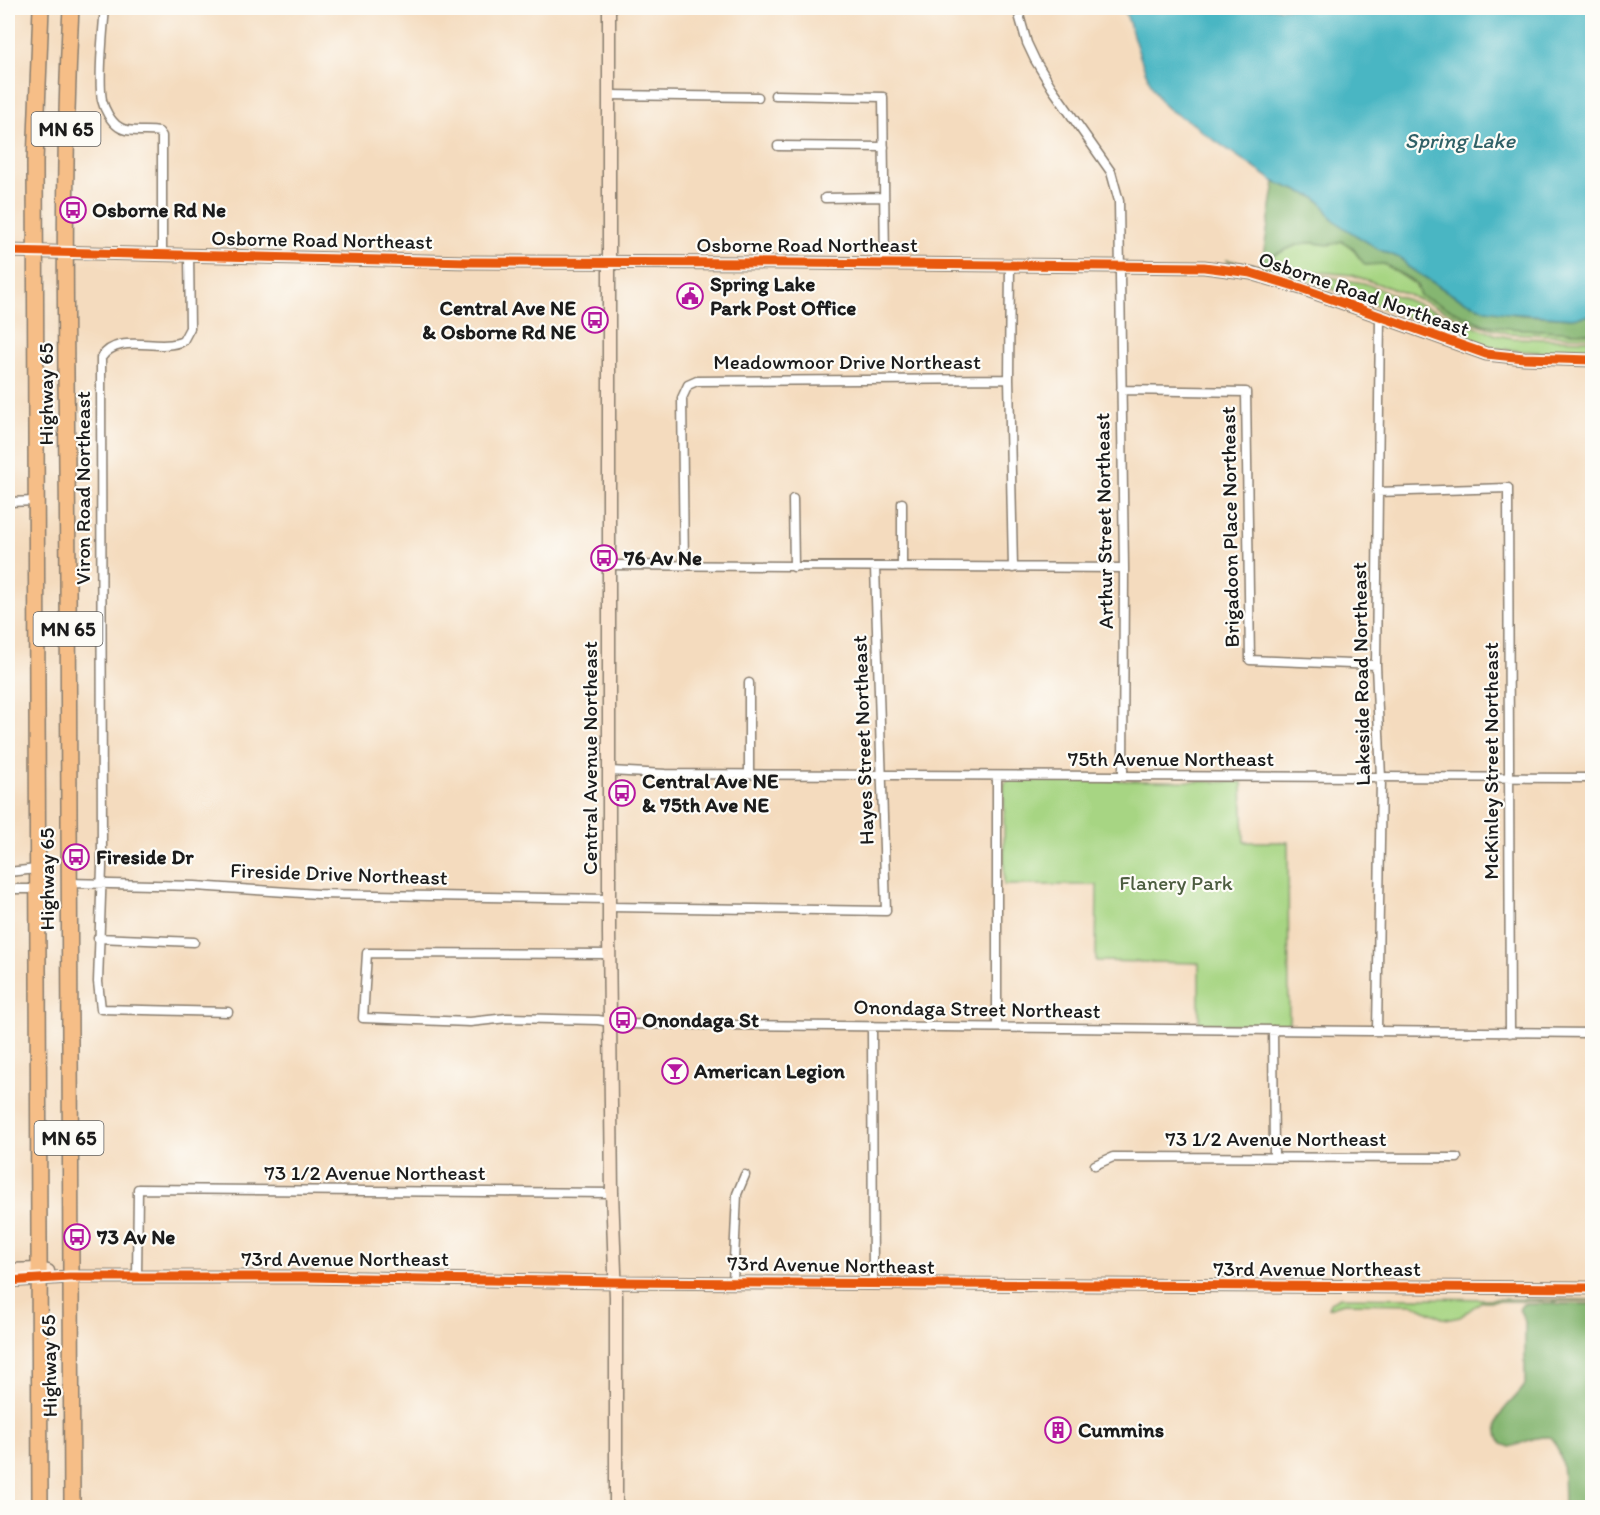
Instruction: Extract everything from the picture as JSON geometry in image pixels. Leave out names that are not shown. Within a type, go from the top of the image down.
[{"type":"highway","name":"MN 65","points":[[36,250],[35,162],[41,8]]},
{"type":"highway","name":"MN 65","points":[[65,251],[66,123],[71,8]]},
{"type":"highway","name":"Highway 65","points":[[36,250],[40,1508]]},
{"type":"highway","name":"Highway 65","points":[[65,251],[72,1508]]},
{"type":"street","points":[[105,8],[102,102],[117,127],[124,130],[153,130],[162,136],[162,254]]},
{"type":"street","name":"Central Avenue Northeast","points":[[609,8],[609,903],[612,1193],[616,1282],[616,1508]]},
{"type":"street","name":"Arthur Street Northeast","points":[[1017,8],[1027,43],[1035,60],[1111,172],[1119,201],[1124,568],[1123,777]]},
{"type":"street","points":[[609,95],[758,97]]},
{"type":"street","points":[[775,95],[883,97],[885,263]]},
{"type":"street","points":[[778,146],[884,147]]},
{"type":"street","points":[[825,198],[884,197]]},
{"type":"street","name":"Osborne Road Northeast","points":[[8,250],[468,262],[885,263],[1204,267],[1251,273],[1301,288],[1485,354],[1524,358],[1593,360]]},
{"type":"street","name":"Viron Road Northeast","points":[[189,255],[190,328],[183,341],[172,345],[113,346],[101,358],[101,883],[98,982],[101,1009],[228,1012]]},
{"type":"street","points":[[1010,264],[1009,379],[1013,568]]},
{"type":"street","name":"Lakeside Road Northeast","points":[[1377,1031],[1381,778],[1376,665],[1380,317]]},
{"type":"street","name":"Meadowmoor Drive Northeast","points":[[684,566],[682,398],[688,385],[697,381],[1009,379]]},
{"type":"street","name":"Brigadoon Place Northeast","points":[[1121,390],[1246,392],[1250,660],[1376,665]]},
{"type":"street","name":"McKinley Street Northeast","points":[[1377,492],[1509,488],[1510,1033]]},
{"type":"street","points":[[793,499],[794,567]]},
{"type":"street","points":[[8,502],[36,501]]},
{"type":"street","points":[[902,503],[902,567]]},
{"type":"street","points":[[609,565],[1124,568]]},
{"type":"street","name":"Hayes Street Northeast","points":[[875,567],[886,911]]},
{"type":"street","points":[[749,684],[749,774]]},
{"type":"street","name":"75th Avenue Northeast","points":[[610,771],[1123,777],[1593,778]]},
{"type":"street","points":[[997,776],[997,1027]]},
{"type":"street","points":[[8,872],[37,869]]},
{"type":"street","name":"Fireside Drive Northeast","points":[[68,883],[195,886],[318,894],[886,911]]},
{"type":"street","points":[[8,889],[37,889]]},
{"type":"street","points":[[99,938],[194,942]]},
{"type":"street","name":"Onondaga Street Northeast","points":[[610,954],[367,953],[363,1018],[470,1022],[507,1018],[598,1020],[622,1024],[1593,1033]]},
{"type":"street","points":[[872,1026],[873,1284]]},
{"type":"street","points":[[1273,1030],[1274,1157]]},
{"type":"street","name":"73 1/2 Avenue Northeast","points":[[1095,1165],[1113,1157],[1457,1158]]},
{"type":"street","points":[[733,1282],[737,1194],[745,1175]]},
{"type":"street","name":"73 1/2 Avenue Northeast","points":[[137,1276],[138,1189],[612,1193]]},
{"type":"street","name":"73rd Avenue Northeast","points":[[8,1270],[69,1277],[459,1278],[616,1282],[1593,1288]]},
{"type":"street","name":"73rd Avenue Northeast","points":[[8,1281],[39,1275]]},
{"type":"green space","points":[[1275,182],[1314,197],[1322,203],[1332,218],[1378,249],[1402,259],[1408,267],[1456,297],[1487,310],[1523,315],[1572,318],[1592,315],[1592,333],[1506,328],[1483,324],[1420,296],[1417,285],[1384,264],[1365,265],[1352,247],[1341,241],[1328,245],[1311,243],[1298,245],[1273,255],[1271,264],[1262,262]]},
{"type":"green space","points":[[1341,241],[1349,245],[1367,265],[1384,264],[1415,284],[1420,296],[1483,324],[1506,328],[1592,333],[1592,337],[1507,333],[1474,323],[1399,291],[1352,275],[1306,271],[1271,264],[1273,255],[1297,245],[1311,243],[1328,245]]},
{"type":"green space","points":[[1227,260],[1364,283],[1497,335],[1513,338],[1592,340],[1592,352],[1530,352],[1493,347],[1453,335],[1300,278]]},
{"type":"green space","name":"Flanery Park","points":[[1009,779],[1242,782],[1244,842],[1288,842],[1289,1025],[1199,1024],[1199,963],[1096,961],[1097,885],[1004,885],[1004,784]]},
{"type":"green space","points":[[1340,1297],[1592,1301],[1482,1301],[1460,1317],[1450,1319],[1442,1318],[1413,1304],[1344,1303],[1328,1308],[1330,1302]]},
{"type":"green space","points":[[1523,1304],[1592,1304],[1592,1507],[1564,1507],[1561,1461],[1559,1452],[1550,1437],[1534,1439],[1510,1447],[1502,1444],[1498,1433],[1499,1418],[1525,1385],[1525,1321],[1519,1309]]},
{"type":"water","name":"Spring Lake","points":[[1124,8],[1592,8],[1592,315],[1572,318],[1487,310],[1456,297],[1408,267],[1402,259],[1378,249],[1344,228],[1314,197],[1275,182],[1163,104],[1145,71]]},
{"type":"cycle path","points":[[8,251],[468,262],[1204,267],[1251,273],[1301,288],[1486,354],[1524,358],[1592,360]]},
{"type":"cycle path","points":[[8,1281],[69,1277],[303,1277],[616,1282],[1592,1288]]},
{"type":"place","name":"Osborne Rd Ne","points":[[73,210]]},
{"type":"place","name":"Spring Lake Park Post Office","points":[[690,296]]},
{"type":"place","name":"Central Ave NE & Osborne Rd NE","points":[[595,320]]},
{"type":"place","name":"76 Av Ne","points":[[604,558]]},
{"type":"place","name":"Central Ave NE & 75th Ave NE","points":[[622,793]]},
{"type":"place","name":"Fireside Dr","points":[[76,857]]},
{"type":"place","name":"Onondaga St","points":[[623,1020]]},
{"type":"place","name":"American Legion","points":[[675,1071]]},
{"type":"place","name":"73 Av Ne","points":[[77,1237]]},
{"type":"place","name":"Cummins","points":[[1058,1430]]}]
